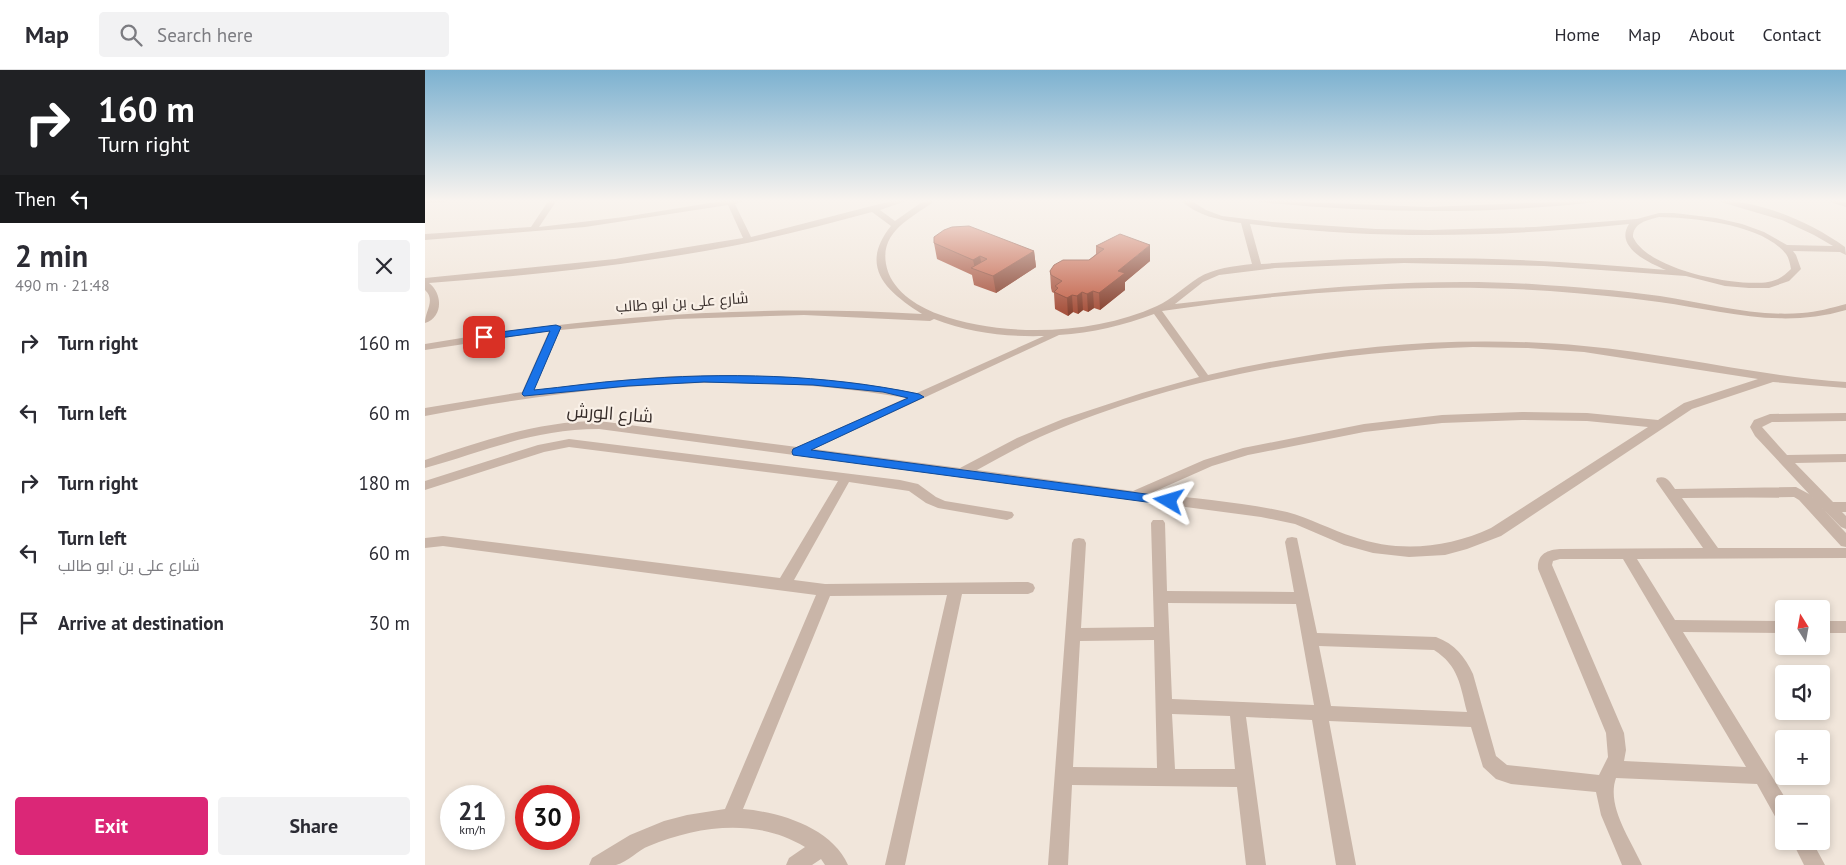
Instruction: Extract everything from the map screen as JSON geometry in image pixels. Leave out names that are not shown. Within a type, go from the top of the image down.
[{"type":"street","points":[[425,281],[635,259],[756,237]]},
{"type":"street","points":[[887,237],[881,252],[881,268],[884,277],[896,293],[905,300],[942,319],[994,331],[1033,333],[1061,332],[1111,325],[1159,310],[1175,302],[1198,282],[1211,275],[1226,271],[1257,268],[1345,262],[1466,259],[1585,265],[1684,274]]},
{"type":"street","points":[[1249,237],[1257,268]]},
{"type":"street","points":[[1629,237],[1635,248],[1660,264],[1684,274],[1711,281],[1739,285],[1774,283],[1790,278],[1796,269],[1794,259],[1784,248],[1766,237]]},
{"type":"street","points":[[1823,237],[1845,250]]},
{"type":"street","points":[[1784,248],[1845,250]]},
{"type":"street","points":[[1159,310],[1323,290],[1443,284],[1588,291],[1777,316],[1811,315],[1846,307]]},
{"type":"street","points":[[425,285],[434,293],[436,298],[432,311],[425,320]]},
{"type":"street","points":[[1159,310],[1205,378]]},
{"type":"street","name":"شارع على بن ابو طالب","points":[[425,347],[556,327],[672,316],[760,312],[844,313],[942,319]]},
{"type":"street","points":[[527,394],[556,327]]},
{"type":"street","points":[[797,452],[1061,332]]},
{"type":"street","points":[[961,473],[1022,441],[1116,404],[1205,378],[1269,364],[1338,353],[1475,344],[1545,346],[1619,353],[1773,378],[1846,385]]},
{"type":"street","name":"شارع الورش","points":[[425,464],[522,433],[570,425],[599,425],[1278,515],[1355,543],[1383,549],[1412,552],[1449,549],[1482,540],[1688,406],[1773,378]]},
{"type":"street","points":[[425,412],[527,394],[647,381],[750,379],[848,385],[919,397]]},
{"type":"street","points":[[1132,496],[1208,463],[1247,451],[1364,428],[1442,420],[1522,416],[1587,417],[1660,424]]},
{"type":"street","points":[[1846,417],[1762,420],[1756,428],[1846,524]]},
{"type":"street","points":[[425,486],[542,448],[569,443],[900,484],[913,487],[923,492],[931,500],[943,504],[1007,516]]},
{"type":"street","points":[[1784,459],[1846,458]]},
{"type":"street","points":[[783,586],[846,477]]},
{"type":"street","points":[[1662,480],[1715,554]]},
{"type":"street","points":[[1671,494],[1796,492],[1804,497],[1846,542]]},
{"type":"street","points":[[1829,506],[1846,507]]},
{"type":"street","points":[[1158,523],[1166,776]]},
{"type":"street","points":[[425,543],[443,541],[825,590],[1028,588]]},
{"type":"street","points":[[1292,542],[1310,639],[1346,865]]},
{"type":"street","points":[[1058,865],[1079,543]]},
{"type":"street","points":[[1631,865],[1606,801],[1608,777],[1616,759],[1618,746],[1615,733],[1544,563],[1546,558],[1552,555],[1846,553]]},
{"type":"street","points":[[1627,554],[1775,799]]},
{"type":"street","points":[[895,865],[956,589]]},
{"type":"street","points":[[731,817],[825,590]]},
{"type":"street","points":[[1160,597],[1302,598]]},
{"type":"street","points":[[1671,626],[1775,627]]},
{"type":"street","points":[[1830,627],[1846,627]]},
{"type":"street","points":[[1073,635],[1161,633]]},
{"type":"street","points":[[1310,639],[1436,644],[1449,651],[1460,662],[1465,674],[1489,761],[1502,773],[1608,777],[1761,776]]},
{"type":"street","points":[[1164,706],[1477,720]]},
{"type":"street","points":[[1237,709],[1256,865]]},
{"type":"street","points":[[1063,776],[1245,778]]},
{"type":"street","points":[[599,865],[641,840],[687,823],[731,817],[765,819],[795,829],[822,846],[838,865]]},
{"type":"street","points":[[796,865],[822,846]]},
{"type":"street","points":[[1806,850],[1815,865]]},
{"type":"building","points":[[934,237],[998,237],[1034,251],[993,276],[971,268],[987,259],[980,256],[973,260],[934,243]]},
{"type":"building","points":[[1114,237],[1128,237],[1150,245],[1118,271],[1125,273],[1099,293],[1093,291],[1087,294],[1082,292],[1077,296],[1072,295],[1067,298],[1054,292],[1058,288],[1055,286],[1062,281],[1051,275],[1050,271],[1054,265],[1063,260],[1089,260],[1104,249],[1096,246]]},
{"type":"route","points":[[484,337],[556,327],[527,394],[588,386],[704,379],[759,379],[813,382],[883,389],[919,397],[797,452],[1169,501]]}]
